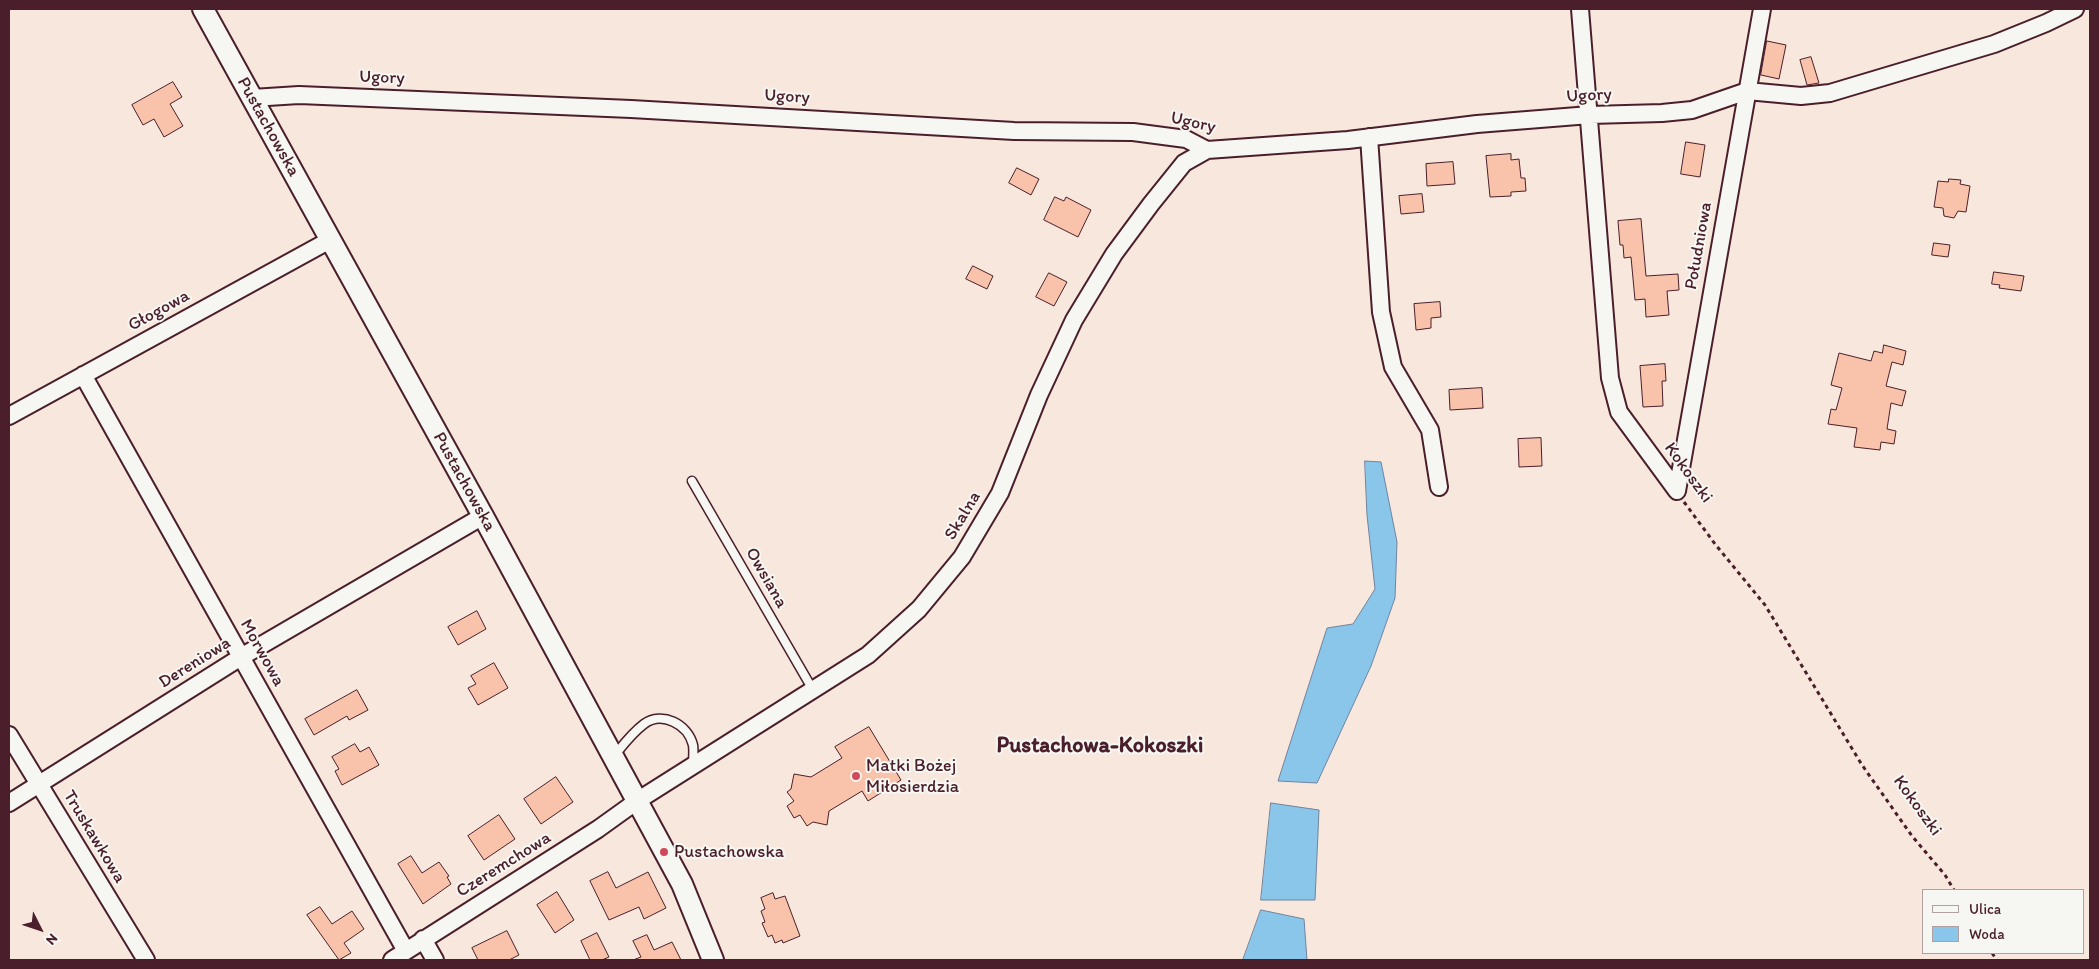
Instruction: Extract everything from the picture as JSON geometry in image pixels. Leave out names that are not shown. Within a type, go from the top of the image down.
[{"type":"street","name":"Pustachowska","points":[[203,9],[483,516],[682,884],[713,960]]},
{"type":"street","name":"Kokoszki","points":[[1580,9],[1610,378],[1620,412],[1677,491]]},
{"type":"street","name":"Południowa","points":[[1677,491],[1762,9]]},
{"type":"street","name":"Ugory","points":[[252,98],[309,96],[631,109],[1014,130],[1133,132],[1186,139],[1207,150],[1369,138],[1477,124],[1590,115],[1662,113],[1692,110],[1747,91],[1801,96],[1830,93],[1994,44],[2075,9]]},
{"type":"street","points":[[1369,138],[1381,312],[1393,367],[1430,430],[1439,488]]},
{"type":"street","name":"Skalna","points":[[637,801],[868,655],[919,609],[962,557],[1000,493],[1039,395],[1074,320],[1114,254],[1184,163],[1207,150]]},
{"type":"street","name":"Głogowa","points":[[9,416],[330,240]]},
{"type":"street","name":"Morwowa","points":[[83,375],[406,951]]},
{"type":"street","name":"Dereniowa","points":[[9,803],[241,657],[483,516]]},
{"type":"street","name":"Truskawkowa","points":[[9,735],[146,960]]},
{"type":"street","name":"Czeremchowa","points":[[392,960],[598,829],[637,801]]},
{"type":"street","points":[[424,940],[435,960]]},
{"type":"lane","name":"Owsiana","points":[[692,481],[814,690]]},
{"type":"lane","points":[[613,757],[632,734],[645,723],[661,719],[677,723],[686,732],[693,745],[693,767]]},
{"type":"path","name":"Kokoszki","points":[[1677,491],[1715,544],[1765,605],[1862,765],[1912,836],[1945,875],[1953,889]]},
{"type":"water","points":[[1365,461],[1381,462],[1397,542],[1395,598],[1371,666],[1317,783],[1278,781],[1327,628],[1353,624],[1375,589],[1367,515]]},
{"type":"water","points":[[1271,803],[1319,810],[1315,900],[1261,900]]},
{"type":"water","points":[[1261,910],[1304,919],[1307,960],[1243,960]]},
{"type":"building","points":[[1767,41],[1786,45],[1779,79],[1761,75]]},
{"type":"building","points":[[1811,57],[1819,83],[1807,85],[1800,60]]},
{"type":"building","points":[[173,82],[182,97],[170,104],[183,126],[164,137],[154,119],[143,125],[132,105]]},
{"type":"building","points":[[1686,142],[1705,145],[1700,177],[1681,174]]},
{"type":"building","points":[[1511,154],[1511,160],[1519,159],[1521,178],[1525,178],[1526,191],[1511,192],[1511,196],[1490,197],[1486,156]]},
{"type":"building","points":[[1453,162],[1455,184],[1427,186],[1426,164]]},
{"type":"building","points":[[1017,168],[1039,179],[1031,195],[1009,183]]},
{"type":"building","points":[[1949,179],[1961,180],[1960,184],[1970,186],[1966,212],[1958,211],[1954,218],[1944,216],[1943,208],[1934,207],[1938,181],[1948,182]]},
{"type":"building","points":[[1422,194],[1424,212],[1401,214],[1399,196]]},
{"type":"building","points":[[1055,197],[1064,201],[1066,197],[1091,210],[1078,237],[1044,220]]},
{"type":"building","points":[[1641,219],[1646,276],[1678,274],[1679,290],[1667,291],[1669,315],[1646,317],[1645,299],[1635,300],[1631,257],[1624,258],[1623,245],[1620,245],[1618,221]]},
{"type":"building","points":[[1934,243],[1950,245],[1948,257],[1932,255]]},
{"type":"building","points":[[973,266],[993,276],[987,289],[966,279]]},
{"type":"building","points":[[1994,272],[2024,276],[2021,291],[1999,288],[2000,285],[1992,284]]},
{"type":"building","points":[[1049,273],[1067,282],[1054,306],[1036,297]]},
{"type":"building","points":[[1440,302],[1441,317],[1431,318],[1431,328],[1416,330],[1414,304]]},
{"type":"building","points":[[1884,345],[1906,351],[1903,365],[1892,362],[1886,386],[1906,391],[1902,406],[1891,403],[1887,429],[1896,431],[1894,444],[1881,442],[1880,450],[1854,447],[1857,428],[1828,424],[1831,409],[1836,410],[1842,388],[1831,385],[1839,353],[1871,361],[1874,351],[1882,353]]},
{"type":"building","points":[[1665,364],[1666,381],[1662,381],[1663,406],[1643,407],[1640,366]]},
{"type":"building","points":[[1482,388],[1483,408],[1450,410],[1449,390]]},
{"type":"building","points":[[1541,438],[1542,466],[1519,467],[1518,439]]},
{"type":"building","points":[[477,611],[486,629],[458,645],[448,627]]},
{"type":"building","points":[[494,663],[508,688],[478,705],[468,688],[476,684],[471,676]]},
{"type":"building","points":[[357,690],[368,710],[349,720],[347,716],[314,735],[305,719]]},
{"type":"building","name":"Matki Bożej Miłosierdzia","points":[[869,727],[901,780],[868,801],[862,791],[829,811],[827,825],[813,822],[807,826],[800,815],[794,818],[787,806],[794,801],[787,792],[791,789],[794,774],[811,777],[842,758],[835,747]]},
{"type":"building","points":[[355,744],[360,752],[369,747],[379,765],[342,785],[335,771],[339,769],[332,757]]},
{"type":"building","points":[[556,777],[573,802],[541,824],[524,799]]},
{"type":"building","points":[[499,815],[515,839],[484,860],[468,836]]},
{"type":"building","points":[[411,856],[422,873],[439,862],[449,876],[447,877],[451,884],[423,904],[398,864]]},
{"type":"building","points":[[608,872],[616,888],[648,872],[666,908],[644,919],[639,907],[609,920],[590,881]]},
{"type":"building","points":[[557,892],[574,920],[555,933],[537,905]]},
{"type":"building","points":[[773,893],[775,899],[785,896],[800,936],[783,943],[782,940],[775,943],[772,935],[768,937],[762,923],[765,922],[761,911],[765,909],[761,898]]},
{"type":"building","points":[[320,907],[332,924],[352,911],[364,929],[344,943],[351,953],[339,960],[307,915]]},
{"type":"building","points":[[507,931],[519,955],[509,960],[478,960],[472,948]]},
{"type":"building","points":[[597,933],[609,957],[602,960],[590,960],[581,941]]},
{"type":"building","points":[[647,935],[654,950],[672,942],[681,960],[633,960],[641,957],[633,941]]},
{"type":"place","name":"Matki Bożej Miłosierdzia","points":[[856,776]]},
{"type":"place","name":"Pustachowska","points":[[664,852]]},
{"type":"district","name":"Pustachowa-Kokoszki","points":[[1100,746]]}]
